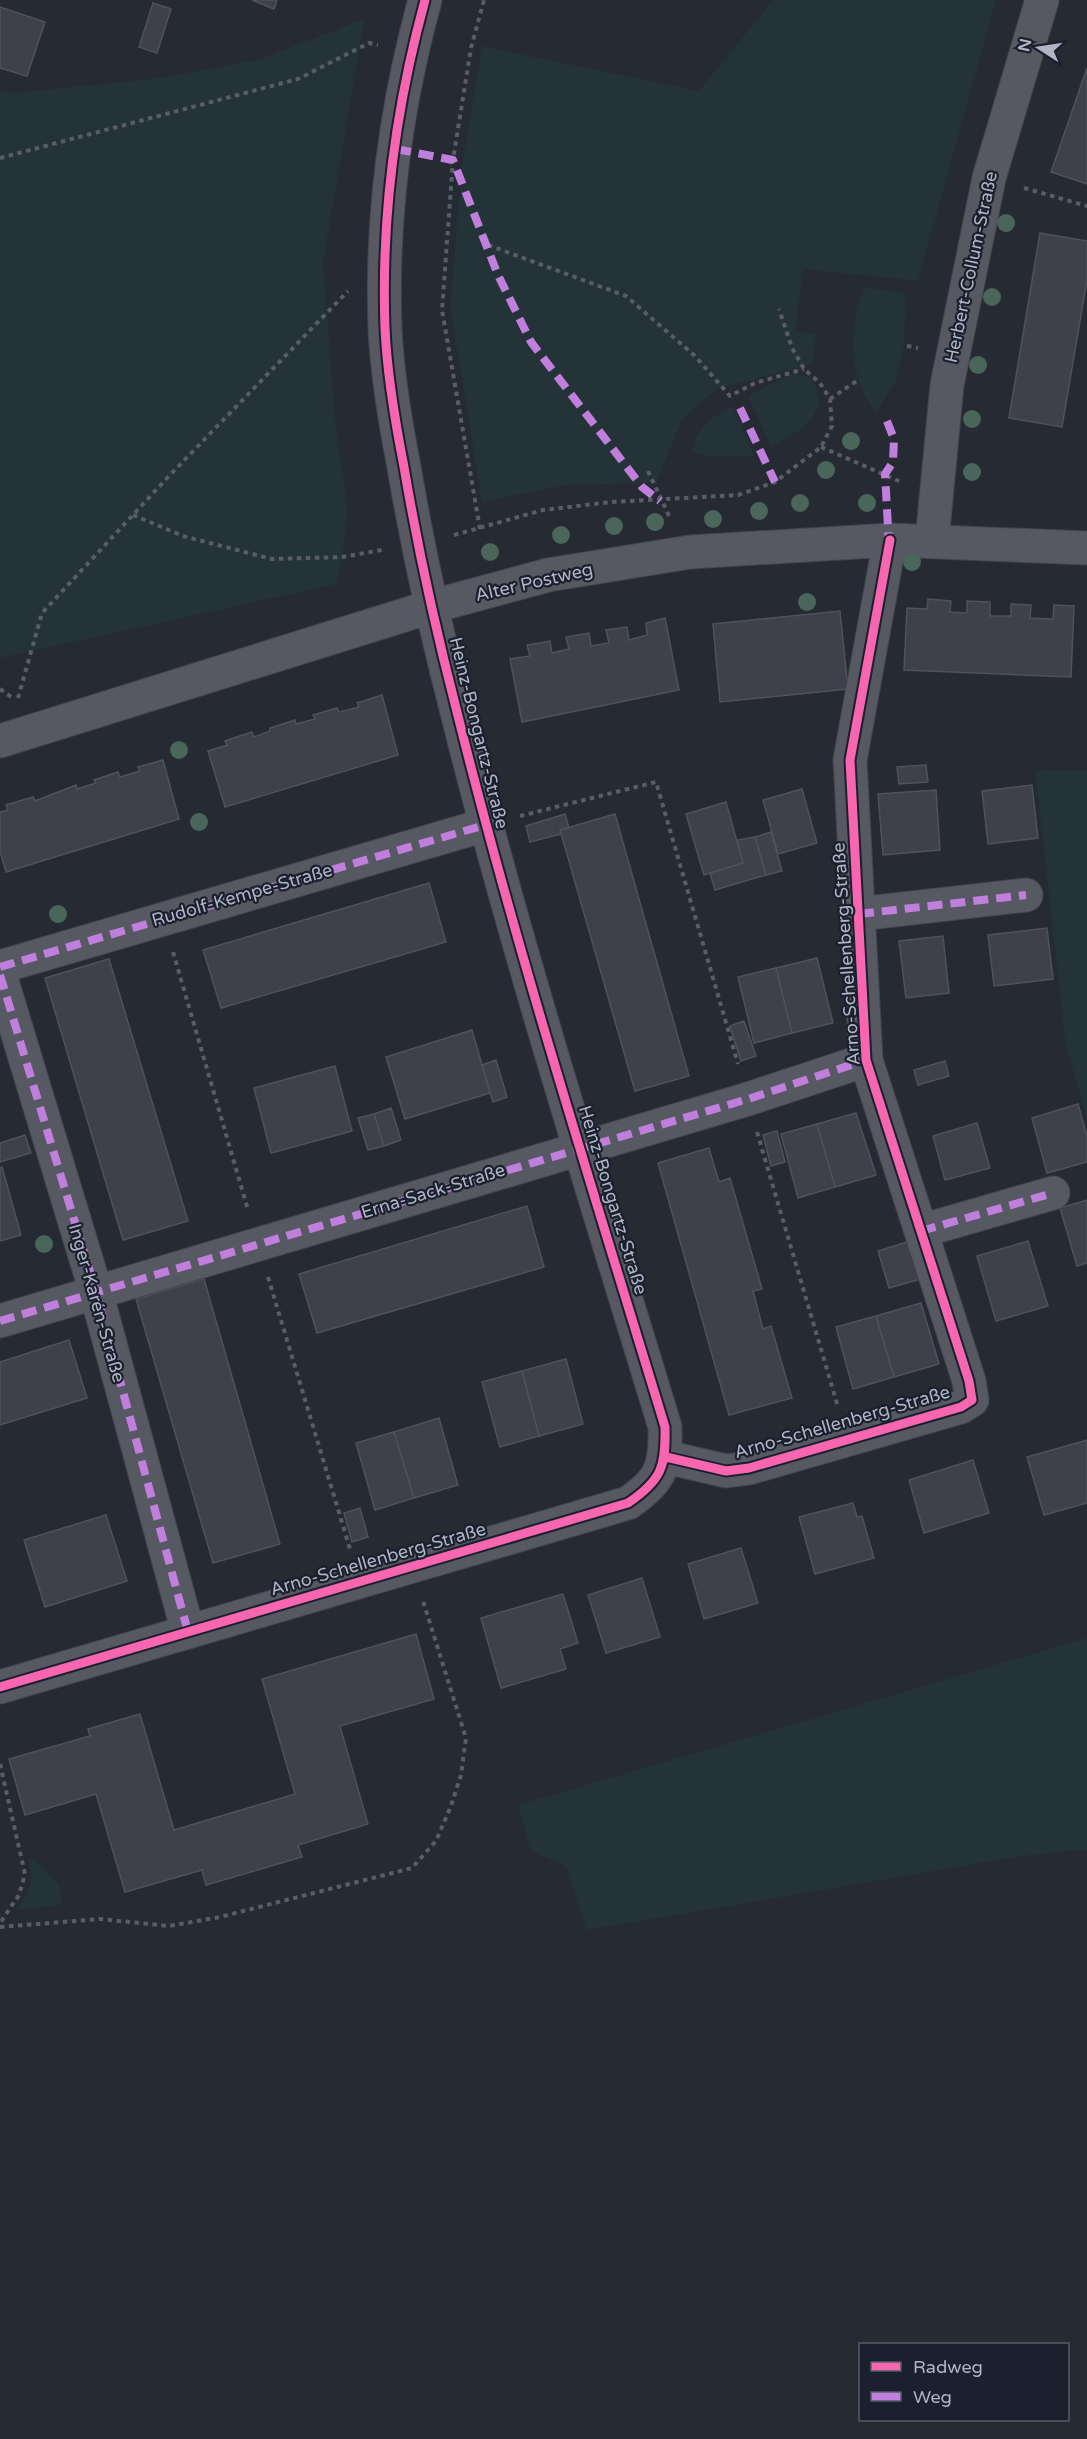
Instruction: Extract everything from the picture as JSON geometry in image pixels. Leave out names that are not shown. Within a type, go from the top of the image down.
[{"type":"street","name":"Heinz-Bongartz-Straße","points":[[425,0],[411,49],[396,148],[384,254],[385,332],[393,409],[430,607],[485,825],[579,1147],[665,1427],[666,1457]]},
{"type":"street","name":"Herbert-Collum-Straße","points":[[932,540],[934,497],[947,385],[989,178],[1042,0]]},
{"type":"street","name":"Alter Postweg","points":[[0,741],[430,607],[548,575],[690,552],[890,540],[932,540],[1087,549]]},
{"type":"street","name":"Arno-Schellenberg-Straße","points":[[0,1687],[628,1503],[646,1491],[666,1457],[726,1471],[749,1468],[961,1407],[972,1400],[969,1381],[866,1060],[850,760],[890,540]]},
{"type":"street","name":"Rudolf-Kempe-Straße","points":[[0,967],[485,825]]},
{"type":"street","name":"Arno-Schellenberg-Straße","points":[[859,914],[1026,895]]},
{"type":"street","name":"Inger-Karén-Straße","points":[[0,975],[96,1292],[188,1632]]},
{"type":"street","name":"Erna-Sack-Straße","points":[[0,1321],[579,1147],[748,1099],[866,1060]]},
{"type":"street","points":[[921,1231],[1053,1192]]},
{"type":"path","points":[[480,529],[442,310],[453,160],[471,48],[484,0]]},
{"type":"path","points":[[0,158],[298,79],[369,43]]},
{"type":"path","points":[[1052,196],[1087,206]]},
{"type":"path","points":[[488,245],[626,296],[694,356],[730,396],[755,382],[804,369]]},
{"type":"path","points":[[0,689],[17,701],[42,613],[384,254]]},
{"type":"path","points":[[133,515],[183,536],[272,559],[342,557],[417,544],[480,529],[543,510],[612,502],[738,495],[775,482],[821,447],[832,426],[830,399],[820,383],[804,369],[792,348],[779,309]]},
{"type":"path","points":[[830,399],[858,380]]},
{"type":"path","points":[[821,447],[934,497]]},
{"type":"path","points":[[648,471],[660,501],[690,552]]},
{"type":"path","points":[[485,825],[656,782]]},
{"type":"path","points":[[0,1925],[100,1919],[169,1926],[220,1917],[412,1868],[436,1841],[451,1806],[461,1775],[466,1738],[412,1566]]},
{"type":"path","points":[[0,1764],[25,1874],[19,1895],[0,1925]]},
{"type":"shaded area","points":[[773,0],[996,0],[918,281],[803,269],[795,331],[816,335],[812,364],[716,389],[682,420],[656,483],[567,485],[482,502],[450,307],[462,166],[482,46],[699,91]]},
{"type":"shaded area","points":[[364,19],[323,263],[335,420],[348,513],[337,584],[0,658],[0,91],[13,93],[159,78],[257,60]]},
{"type":"shaded area","points":[[863,287],[906,293],[904,346],[896,381],[875,413],[859,382],[853,352],[855,321]]},
{"type":"shaded area","points":[[792,374],[810,377],[817,389],[819,400],[817,410],[802,428],[771,447],[748,396]]},
{"type":"shaded area","points":[[733,406],[754,456],[711,457],[691,451],[698,434],[706,423]]},
{"type":"shaded area","points":[[1035,770],[1087,771],[1087,1118],[1066,1046]]},
{"type":"shaded area","points":[[1087,1638],[1087,1849],[1022,1856],[587,1930],[566,1866],[531,1851],[518,1805]]},
{"type":"shaded area","points":[[28,1859],[36,1860],[59,1885],[62,1901],[56,1906],[17,1910],[29,1886],[31,1874]]},
{"type":"building","points":[[252,0],[277,0],[274,9]]},
{"type":"building","points":[[153,3],[171,9],[157,53],[139,47]]},
{"type":"building","points":[[0,7],[45,22],[27,76],[0,68]]},
{"type":"building","points":[[1087,68],[1087,184],[1051,172]]},
{"type":"building","points":[[1040,233],[1087,241],[1087,280],[1062,427],[1009,418]]},
{"type":"building","points":[[928,599],[951,601],[950,612],[967,613],[967,601],[990,602],[990,616],[1011,616],[1011,604],[1031,605],[1030,618],[1053,619],[1054,605],[1074,606],[1071,677],[904,670],[907,608],[927,609]]},
{"type":"building","points":[[840,611],[848,689],[720,702],[713,624]]},
{"type":"building","points":[[665,618],[679,690],[522,722],[510,659],[530,656],[527,645],[550,641],[552,653],[569,649],[566,637],[589,633],[591,646],[609,643],[606,630],[627,627],[629,640],[647,635],[646,623]]},
{"type":"building","points":[[382,695],[398,755],[225,807],[208,751],[227,745],[225,741],[252,732],[254,737],[270,731],[270,728],[295,720],[296,724],[315,719],[313,715],[337,708],[339,712],[359,707],[357,703]]},
{"type":"building","points":[[163,760],[179,819],[6,872],[0,851],[0,812],[8,810],[6,805],[33,797],[35,801],[76,785],[77,789],[96,783],[94,780],[118,772],[120,777],[140,771],[138,767]]},
{"type":"building","points":[[926,765],[928,782],[899,784],[897,767]]},
{"type":"building","points":[[1032,785],[1038,838],[988,844],[982,791]]},
{"type":"building","points":[[802,789],[817,843],[778,854],[763,800]]},
{"type":"building","points":[[936,790],[940,850],[883,855],[878,794]]},
{"type":"building","points":[[726,802],[743,863],[704,875],[686,814]]},
{"type":"building","points":[[565,814],[569,828],[560,830],[561,834],[530,842],[526,826]]},
{"type":"building","points":[[615,814],[689,1076],[635,1091],[560,830]]},
{"type":"building","points":[[771,832],[782,871],[766,875],[755,837]]},
{"type":"building","points":[[755,837],[766,875],[715,890],[710,873],[743,863],[737,840]]},
{"type":"building","points":[[429,883],[446,942],[221,1008],[203,950]]},
{"type":"building","points":[[1047,928],[1053,979],[994,986],[988,935]]},
{"type":"building","points":[[943,936],[949,993],[906,998],[899,941]]},
{"type":"building","points":[[817,958],[833,1023],[792,1033],[776,968]]},
{"type":"building","points":[[109,959],[188,1221],[123,1240],[45,978]]},
{"type":"building","points":[[776,968],[792,1033],[754,1043],[738,977]]},
{"type":"building","points":[[744,1021],[756,1056],[741,1061],[730,1026]]},
{"type":"building","points":[[472,1030],[490,1093],[405,1119],[386,1057]]},
{"type":"building","points":[[496,1060],[507,1097],[493,1102],[482,1065]]},
{"type":"building","points":[[945,1061],[949,1076],[918,1085],[914,1070]]},
{"type":"building","points":[[335,1066],[352,1131],[271,1153],[254,1088]]},
{"type":"building","points":[[1078,1104],[1087,1136],[1087,1162],[1047,1173],[1032,1118]]},
{"type":"building","points":[[391,1108],[401,1140],[384,1146],[374,1114]]},
{"type":"building","points":[[856,1113],[876,1175],[835,1187],[817,1124]]},
{"type":"building","points":[[374,1114],[384,1146],[368,1150],[358,1118]]},
{"type":"building","points":[[977,1123],[990,1168],[945,1180],[933,1136]]},
{"type":"building","points":[[817,1124],[835,1187],[798,1198],[781,1134]]},
{"type":"building","points":[[777,1131],[785,1162],[771,1166],[763,1135]]},
{"type":"building","points":[[25,1135],[31,1153],[0,1162],[0,1143]]},
{"type":"building","points":[[709,1148],[719,1182],[730,1178],[762,1289],[753,1291],[763,1329],[771,1326],[792,1398],[729,1415],[658,1163]]},
{"type":"building","points":[[2,1167],[21,1235],[0,1241],[0,1168]]},
{"type":"building","points":[[1087,1200],[1087,1263],[1077,1266],[1060,1208]]},
{"type":"building","points":[[527,1206],[544,1267],[317,1333],[299,1274]]},
{"type":"building","points":[[910,1241],[921,1279],[889,1288],[878,1251]]},
{"type":"building","points":[[1028,1241],[1048,1306],[996,1321],[977,1256]]},
{"type":"building","points":[[204,1279],[280,1544],[213,1563],[136,1299]]},
{"type":"building","points":[[921,1303],[939,1364],[894,1377],[876,1316]]},
{"type":"building","points":[[876,1316],[894,1377],[853,1389],[836,1327]]},
{"type":"building","points":[[69,1340],[87,1398],[0,1425],[0,1362]]},
{"type":"building","points":[[566,1359],[583,1424],[539,1436],[522,1371]]},
{"type":"building","points":[[522,1371],[539,1436],[500,1447],[482,1382]]},
{"type":"building","points":[[439,1418],[458,1485],[414,1498],[394,1432]]},
{"type":"building","points":[[394,1432],[414,1498],[375,1510],[356,1443]]},
{"type":"building","points":[[1087,1440],[1087,1503],[1044,1515],[1027,1457]]},
{"type":"building","points":[[973,1460],[989,1513],[924,1533],[909,1480]]},
{"type":"building","points":[[853,1503],[857,1517],[862,1516],[874,1558],[815,1574],[799,1517]]},
{"type":"building","points":[[360,1508],[368,1537],[352,1542],[344,1513]]},
{"type":"building","points":[[106,1515],[127,1581],[45,1607],[24,1540]]},
{"type":"building","points":[[741,1548],[758,1603],[704,1619],[688,1564]]},
{"type":"building","points":[[642,1578],[660,1637],[606,1653],[588,1595]]},
{"type":"building","points":[[563,1594],[578,1643],[560,1649],[566,1669],[501,1688],[481,1618]]},
{"type":"building","points":[[416,1634],[434,1699],[340,1726],[368,1824],[298,1845],[302,1857],[206,1885],[202,1870],[125,1892],[96,1794],[25,1815],[9,1759],[90,1736],[88,1729],[140,1714],[174,1830],[295,1794],[262,1679]]},
{"type":"marked path","points":[[396,149],[453,160],[498,275],[531,342],[642,487],[660,501]]},
{"type":"marked path","points":[[740,408],[775,482]]},
{"type":"marked path","points":[[887,421],[894,439],[893,462],[885,474],[889,545]]},
{"type":"marked path","points":[[0,967],[485,825]]},
{"type":"marked path","points":[[859,914],[1026,895]]},
{"type":"marked path","points":[[0,975],[96,1292],[188,1632]]},
{"type":"marked path","points":[[0,1321],[748,1099],[866,1060]]},
{"type":"marked path","points":[[921,1231],[1053,1193]]},
{"type":"cycle path","points":[[0,1687],[628,1503],[655,1479],[663,1462],[665,1427],[530,982],[480,802],[421,560],[395,415],[385,328],[384,287],[388,204],[406,81],[425,0]]},
{"type":"cycle path","points":[[666,1457],[726,1471],[749,1468],[961,1407],[972,1400],[969,1381],[866,1060],[850,760],[890,540]]}]
